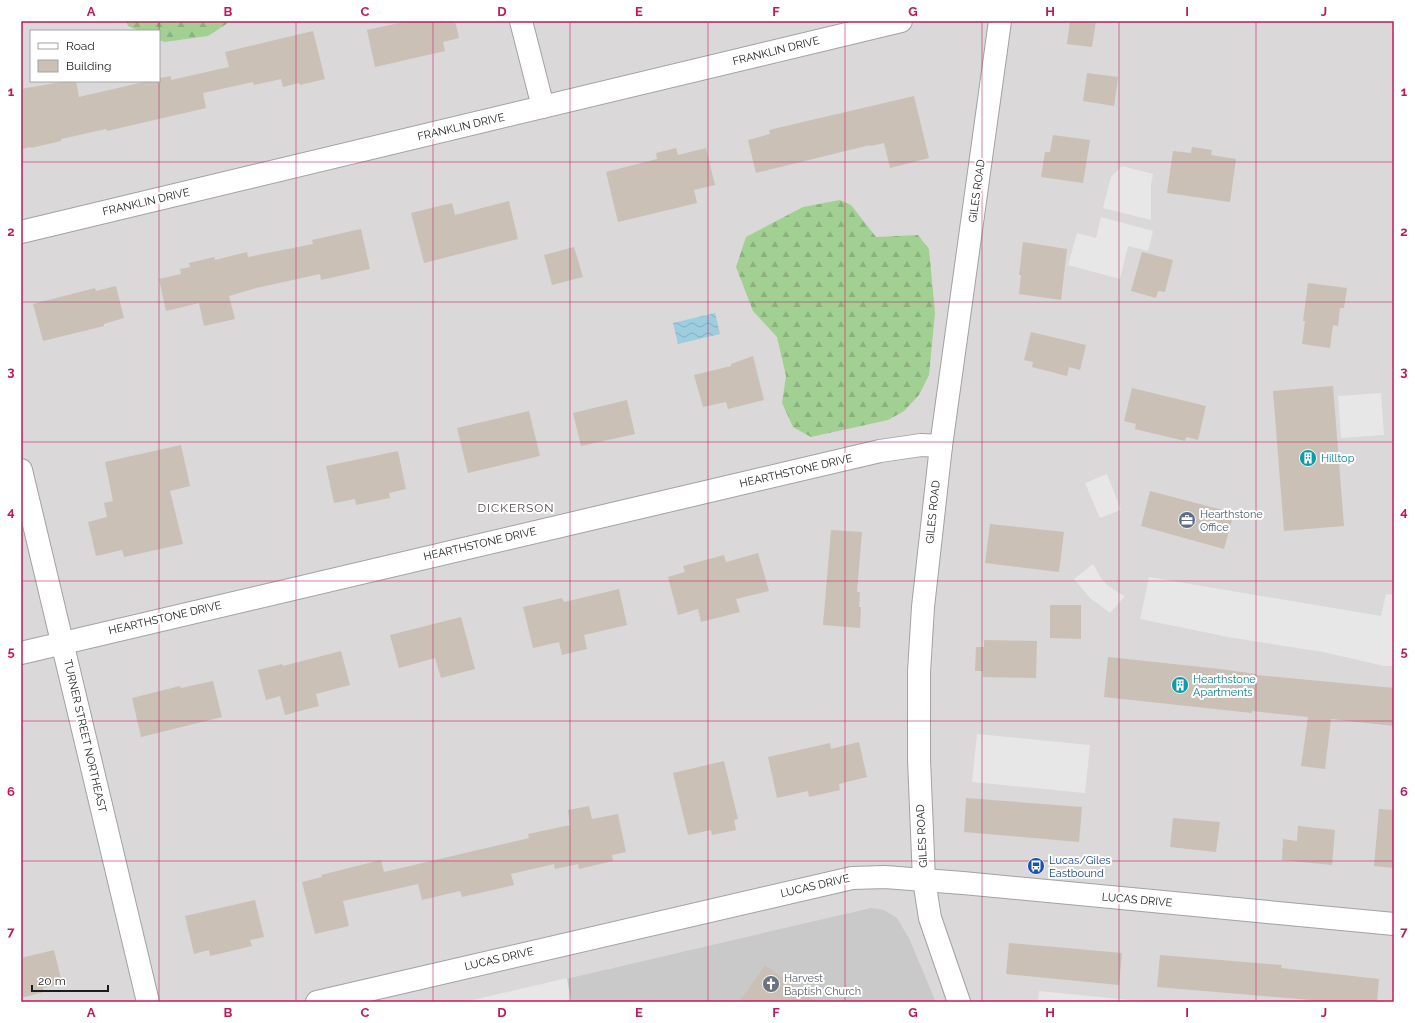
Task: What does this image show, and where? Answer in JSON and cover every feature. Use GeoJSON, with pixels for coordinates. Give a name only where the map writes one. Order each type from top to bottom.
{"type":"FeatureCollection","features":[{"type":"Feature","properties":{"kind":"street"},"geometry":{"type":"LineString","coordinates":[[521,21],[543,107]]}},
{"type":"Feature","properties":{"kind":"street","name":"FRANKLIN DRIVE"},"geometry":{"type":"LineString","coordinates":[[21,232],[901,21]]}},
{"type":"Feature","properties":{"kind":"street","name":"GILES ROAD"},"geometry":{"type":"LineString","coordinates":[[959,1002],[930,918],[924,880],[919,759],[919,672],[923,607],[941,446],[1000,21]]}},
{"type":"Feature","properties":{"kind":"street","name":"HEARTHSTONE DRIVE"},"geometry":{"type":"LineString","coordinates":[[21,652],[880,451],[921,445],[941,446]]}},
{"type":"Feature","properties":{"kind":"street","name":"TURNER STREET NORTHEAST"},"geometry":{"type":"LineString","coordinates":[[21,470],[148,1002]]}},
{"type":"Feature","properties":{"kind":"street","name":"LUCAS DRIVE"},"geometry":{"type":"LineString","coordinates":[[317,1002],[852,878],[885,877],[924,880],[1394,924]]}},
{"type":"Feature","properties":{"kind":"shaded area"},"geometry":{"type":"Polygon","coordinates":[[[21,21],[1394,21],[1394,1002],[936,1002],[910,940],[467,1002],[21,1002],[21,21]]]}},
{"type":"Feature","properties":{"kind":"shaded area"},"geometry":{"type":"Polygon","coordinates":[[[1122,166],[1153,174],[1151,184],[1151,220],[1103,208],[1111,177],[1122,166]]]}},
{"type":"Feature","properties":{"kind":"shaded area"},"geometry":{"type":"Polygon","coordinates":[[[1101,217],[1153,231],[1148,251],[1128,246],[1120,279],[1068,265],[1077,233],[1096,238],[1101,217]]]}},
{"type":"Feature","properties":{"kind":"shaded area"},"geometry":{"type":"Polygon","coordinates":[[[1381,393],[1384,435],[1341,438],[1338,396],[1381,393]]]}},
{"type":"Feature","properties":{"kind":"shaded area"},"geometry":{"type":"Polygon","coordinates":[[[1107,474],[1121,510],[1100,518],[1085,483],[1107,474]]]}},
{"type":"Feature","properties":{"kind":"shaded area"},"geometry":{"type":"Polygon","coordinates":[[[1093,564],[1107,585],[1125,596],[1110,613],[1090,598],[1074,579],[1093,564]]]}},
{"type":"Feature","properties":{"kind":"shaded area"},"geometry":{"type":"Polygon","coordinates":[[[1149,577],[1381,616],[1386,594],[1394,595],[1394,666],[1384,666],[1323,652],[1228,637],[1140,619],[1149,577]]]}},
{"type":"Feature","properties":{"kind":"shaded area"},"geometry":{"type":"Polygon","coordinates":[[[977,734],[1090,745],[1085,793],[972,782],[977,734]]]}},
{"type":"Feature","properties":{"kind":"shaded area"},"geometry":{"type":"Polygon","coordinates":[[[871,908],[884,910],[897,918],[910,940],[936,1002],[467,1002],[871,908]]]}},
{"type":"Feature","properties":{"kind":"shaded area"},"geometry":{"type":"Polygon","coordinates":[[[567,978],[571,1002],[464,1002],[567,978]]]}},
{"type":"Feature","properties":{"kind":"shaded area"},"geometry":{"type":"Polygon","coordinates":[[[1039,991],[1150,1002],[1038,1002],[1039,991]]]}},
{"type":"Feature","properties":{"kind":"green space"},"geometry":{"type":"Polygon","coordinates":[[[126,21],[231,21],[208,36],[165,42],[160,40],[160,30],[137,30],[128,26],[126,21]]]}},
{"type":"Feature","properties":{"kind":"green space"},"geometry":{"type":"Polygon","coordinates":[[[840,200],[851,205],[876,237],[918,235],[929,249],[935,313],[929,375],[919,395],[904,411],[888,420],[811,437],[793,427],[782,403],[786,376],[777,337],[753,311],[736,267],[746,237],[803,207],[840,200]]]}},
{"type":"Feature","properties":{"kind":"water"},"geometry":{"type":"Polygon","coordinates":[[[715,313],[720,334],[678,344],[673,323],[715,313]]]}},
{"type":"Feature","properties":{"kind":"building"},"geometry":{"type":"Polygon","coordinates":[[[408,21],[455,21],[459,38],[443,42],[445,51],[375,67],[367,30],[408,21]]]}},
{"type":"Feature","properties":{"kind":"building"},"geometry":{"type":"Polygon","coordinates":[[[1070,21],[1096,21],[1092,47],[1067,44],[1070,21]]]}},
{"type":"Feature","properties":{"kind":"building"},"geometry":{"type":"Polygon","coordinates":[[[313,31],[325,79],[300,85],[299,83],[283,87],[281,79],[254,85],[253,82],[203,93],[206,108],[21,149],[21,89],[61,82],[76,82],[79,97],[144,82],[160,82],[160,78],[171,76],[171,80],[229,67],[225,52],[313,31]]]}},
{"type":"Feature","properties":{"kind":"building"},"geometry":{"type":"Polygon","coordinates":[[[1087,73],[1118,77],[1114,106],[1083,101],[1087,73]]]}},
{"type":"Feature","properties":{"kind":"building"},"geometry":{"type":"Polygon","coordinates":[[[914,96],[929,158],[890,168],[884,143],[870,145],[756,173],[748,140],[770,134],[769,130],[914,96]]]}},
{"type":"Feature","properties":{"kind":"building"},"geometry":{"type":"Polygon","coordinates":[[[1053,135],[1090,140],[1083,183],[1041,177],[1045,152],[1050,152],[1053,135]]]}},
{"type":"Feature","properties":{"kind":"building"},"geometry":{"type":"Polygon","coordinates":[[[1192,147],[1212,150],[1211,155],[1236,159],[1230,202],[1167,193],[1173,151],[1191,153],[1192,147]]]}},
{"type":"Feature","properties":{"kind":"building"},"geometry":{"type":"Polygon","coordinates":[[[676,148],[678,155],[706,148],[715,185],[694,190],[697,203],[618,222],[606,172],[657,159],[656,153],[676,148]]]}},
{"type":"Feature","properties":{"kind":"building"},"geometry":{"type":"Polygon","coordinates":[[[509,201],[518,239],[424,263],[411,213],[452,203],[455,215],[509,201]]]}},
{"type":"Feature","properties":{"kind":"building"},"geometry":{"type":"Polygon","coordinates":[[[361,229],[370,269],[321,280],[320,274],[256,288],[229,296],[235,319],[204,326],[199,303],[166,311],[159,279],[181,274],[180,269],[190,267],[189,263],[214,257],[215,260],[247,252],[248,257],[313,244],[312,240],[361,229]]]}},
{"type":"Feature","properties":{"kind":"building"},"geometry":{"type":"Polygon","coordinates":[[[1023,242],[1067,249],[1061,300],[1019,294],[1021,275],[1019,275],[1023,242]]]}},
{"type":"Feature","properties":{"kind":"building"},"geometry":{"type":"Polygon","coordinates":[[[574,247],[583,277],[552,285],[544,255],[574,247]]]}},
{"type":"Feature","properties":{"kind":"building"},"geometry":{"type":"Polygon","coordinates":[[[1142,252],[1173,260],[1165,292],[1158,291],[1156,298],[1131,291],[1142,252]]]}},
{"type":"Feature","properties":{"kind":"building"},"geometry":{"type":"Polygon","coordinates":[[[1308,283],[1347,288],[1344,308],[1340,308],[1338,326],[1333,325],[1330,348],[1302,344],[1305,321],[1303,321],[1308,283]]]}},
{"type":"Feature","properties":{"kind":"building"},"geometry":{"type":"Polygon","coordinates":[[[116,286],[124,318],[104,324],[104,326],[43,341],[33,304],[95,288],[96,291],[116,286]]]}},
{"type":"Feature","properties":{"kind":"building"},"geometry":{"type":"Polygon","coordinates":[[[1031,332],[1086,345],[1080,370],[1069,367],[1067,376],[1032,367],[1033,362],[1024,360],[1031,332]]]}},
{"type":"Feature","properties":{"kind":"building"},"geometry":{"type":"Polygon","coordinates":[[[753,356],[764,400],[728,409],[726,402],[703,407],[694,375],[731,366],[731,364],[753,356]]]}},
{"type":"Feature","properties":{"kind":"building","name":"Hilltop"},"geometry":{"type":"Polygon","coordinates":[[[1333,386],[1344,526],[1284,531],[1273,391],[1333,386]]]}},
{"type":"Feature","properties":{"kind":"building"},"geometry":{"type":"Polygon","coordinates":[[[1132,388],[1206,406],[1198,440],[1186,437],[1185,441],[1135,429],[1136,424],[1124,421],[1132,388]]]}},
{"type":"Feature","properties":{"kind":"building"},"geometry":{"type":"Polygon","coordinates":[[[627,400],[635,434],[581,446],[573,413],[627,400]]]}},
{"type":"Feature","properties":{"kind":"building"},"geometry":{"type":"Polygon","coordinates":[[[529,411],[540,456],[468,473],[457,428],[529,411]]]}},
{"type":"Feature","properties":{"kind":"building"},"geometry":{"type":"Polygon","coordinates":[[[181,445],[190,486],[170,491],[183,544],[124,557],[122,550],[96,556],[88,522],[107,517],[104,503],[113,501],[105,462],[181,445]]]}},
{"type":"Feature","properties":{"kind":"building"},"geometry":{"type":"Polygon","coordinates":[[[398,451],[406,489],[389,493],[390,498],[356,505],[355,499],[334,503],[326,466],[398,451]]]}},
{"type":"Feature","properties":{"kind":"building","name":"Hearthstone Office"},"geometry":{"type":"Polygon","coordinates":[[[1150,491],[1234,513],[1224,549],[1141,526],[1150,491]]]}},
{"type":"Feature","properties":{"kind":"building"},"geometry":{"type":"Polygon","coordinates":[[[990,524],[1064,532],[1059,572],[985,563],[990,524]]]}},
{"type":"Feature","properties":{"kind":"building"},"geometry":{"type":"Polygon","coordinates":[[[831,530],[862,532],[857,592],[860,592],[860,628],[823,625],[831,530]]]}},
{"type":"Feature","properties":{"kind":"building"},"geometry":{"type":"Polygon","coordinates":[[[758,553],[769,591],[736,599],[740,612],[701,622],[698,609],[678,615],[668,577],[685,572],[683,566],[724,555],[726,562],[758,553]]]}},
{"type":"Feature","properties":{"kind":"building"},"geometry":{"type":"Polygon","coordinates":[[[619,589],[627,625],[584,635],[587,649],[562,655],[559,642],[533,648],[523,607],[562,598],[564,602],[619,589]]]}},
{"type":"Feature","properties":{"kind":"building"},"geometry":{"type":"Polygon","coordinates":[[[1050,605],[1081,605],[1081,639],[1050,638],[1050,605]]]}},
{"type":"Feature","properties":{"kind":"building"},"geometry":{"type":"Polygon","coordinates":[[[461,617],[475,669],[441,678],[435,658],[399,668],[390,635],[461,617]]]}},
{"type":"Feature","properties":{"kind":"building"},"geometry":{"type":"Polygon","coordinates":[[[984,640],[1037,641],[1036,678],[983,677],[983,671],[975,671],[976,647],[984,647],[984,640]]]}},
{"type":"Feature","properties":{"kind":"building"},"geometry":{"type":"Polygon","coordinates":[[[341,651],[350,685],[316,694],[319,706],[285,715],[280,696],[266,700],[258,670],[282,664],[283,666],[341,651]]]}},
{"type":"Feature","properties":{"kind":"building"},"geometry":{"type":"Polygon","coordinates":[[[1108,657],[1220,669],[1256,675],[1394,688],[1394,726],[1331,719],[1325,769],[1301,766],[1308,717],[1252,711],[1252,713],[1104,697],[1108,657]]]}},
{"type":"Feature","properties":{"kind":"building"},"geometry":{"type":"Polygon","coordinates":[[[213,681],[222,717],[141,737],[132,698],[180,686],[181,688],[213,681]]]}},
{"type":"Feature","properties":{"kind":"building"},"geometry":{"type":"Polygon","coordinates":[[[859,742],[867,777],[839,784],[840,790],[809,797],[808,791],[777,798],[768,757],[830,743],[831,749],[859,742]]]}},
{"type":"Feature","properties":{"kind":"building"},"geometry":{"type":"Polygon","coordinates":[[[724,761],[738,819],[734,820],[736,830],[712,835],[711,830],[688,835],[673,773],[724,761]]]}},
{"type":"Feature","properties":{"kind":"building"},"geometry":{"type":"Polygon","coordinates":[[[966,798],[1082,807],[1079,842],[964,832],[966,798]]]}},
{"type":"Feature","properties":{"kind":"building"},"geometry":{"type":"Polygon","coordinates":[[[589,806],[592,819],[618,814],[626,852],[612,855],[613,861],[579,869],[578,864],[555,869],[554,864],[511,874],[514,885],[462,897],[460,891],[422,900],[418,884],[343,901],[349,926],[315,934],[302,882],[322,877],[321,875],[381,860],[384,872],[529,838],[528,834],[570,825],[568,810],[589,806]]]}},
{"type":"Feature","properties":{"kind":"building"},"geometry":{"type":"Polygon","coordinates":[[[1379,809],[1394,810],[1394,868],[1374,866],[1379,809]]]}},
{"type":"Feature","properties":{"kind":"building"},"geometry":{"type":"Polygon","coordinates":[[[1173,818],[1220,822],[1216,852],[1170,847],[1173,818]]]}},
{"type":"Feature","properties":{"kind":"building"},"geometry":{"type":"Polygon","coordinates":[[[1298,826],[1335,830],[1332,865],[1282,860],[1283,839],[1297,841],[1298,826]]]}},
{"type":"Feature","properties":{"kind":"building"},"geometry":{"type":"Polygon","coordinates":[[[255,900],[264,937],[250,940],[252,946],[210,956],[209,950],[194,954],[185,916],[255,900]]]}},
{"type":"Feature","properties":{"kind":"building"},"geometry":{"type":"Polygon","coordinates":[[[1009,943],[1122,953],[1119,985],[1006,974],[1009,943]]]}},
{"type":"Feature","properties":{"kind":"building"},"geometry":{"type":"Polygon","coordinates":[[[54,950],[62,983],[43,988],[44,992],[21,998],[21,958],[54,950]]]}},
{"type":"Feature","properties":{"kind":"building"},"geometry":{"type":"Polygon","coordinates":[[[1160,955],[1282,965],[1281,968],[1379,979],[1377,1002],[1311,1002],[1311,1000],[1157,987],[1160,955]]]}},
{"type":"Feature","properties":{"kind":"building","name":"Harvest Baptish Church"},"geometry":{"type":"Polygon","coordinates":[[[765,965],[816,1002],[739,1002],[765,965]]]}},
{"type":"Feature","properties":{"kind":"place","name":"Hilltop"},"geometry":{"type":"Point","coordinates":[1308,458]}},
{"type":"Feature","properties":{"kind":"place","name":"Hearthstone Office"},"geometry":{"type":"Point","coordinates":[1187,520]}},
{"type":"Feature","properties":{"kind":"place","name":"Hearthstone Apartments"},"geometry":{"type":"Point","coordinates":[1180,685]}},
{"type":"Feature","properties":{"kind":"place","name":"Lucas/Giles Eastbound"},"geometry":{"type":"Point","coordinates":[1036,866]}},
{"type":"Feature","properties":{"kind":"place","name":"Harvest Baptish Church"},"geometry":{"type":"Point","coordinates":[771,984]}},
{"type":"Feature","properties":{"kind":"district","name":"DICKERSON"},"geometry":{"type":"Point","coordinates":[516,508]}}]}
